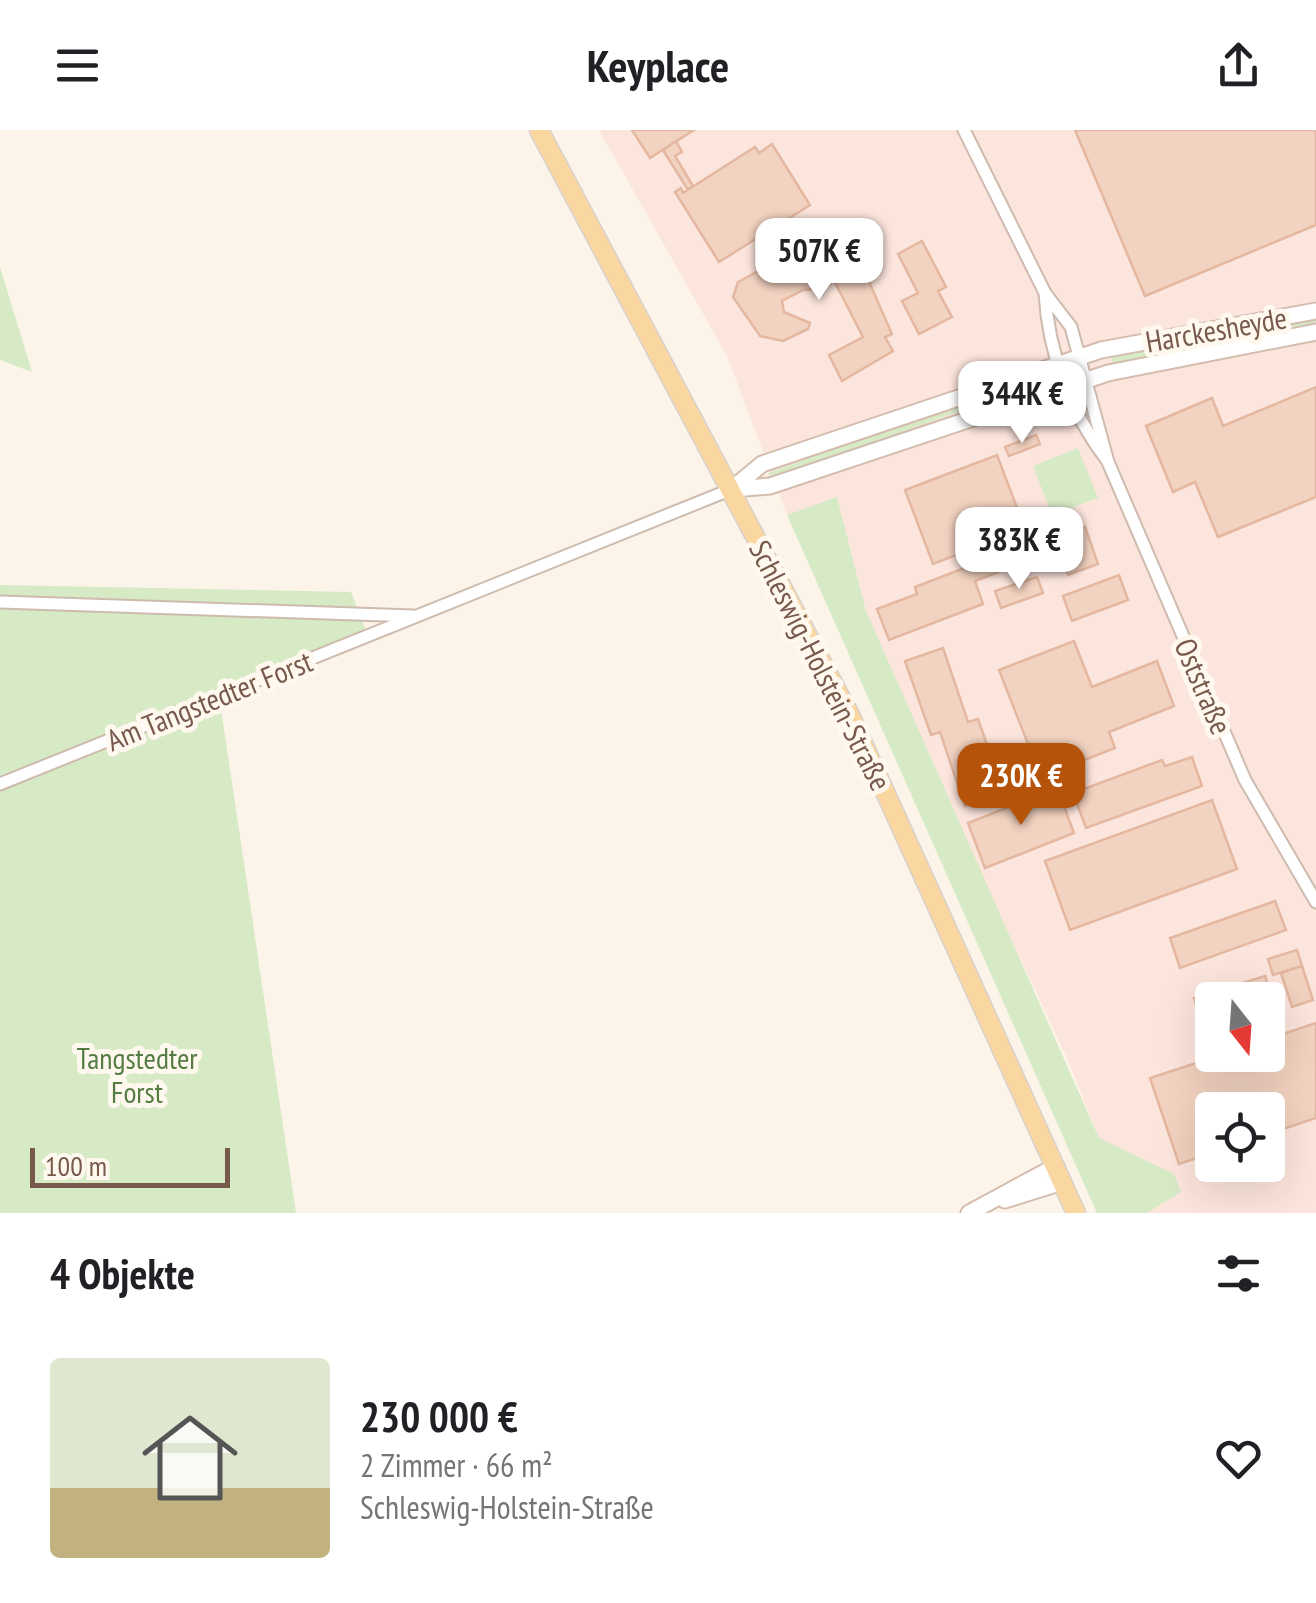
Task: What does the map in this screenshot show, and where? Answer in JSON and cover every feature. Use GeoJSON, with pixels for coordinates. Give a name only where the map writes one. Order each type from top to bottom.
{"type":"FeatureCollection","features":[{"type":"Feature","properties":{"kind":"main road","name":"Schleswig-Holstein-Straße"},"geometry":{"type":"LineString","coordinates":[[540,130],[859,734],[1076,1213]]}},
{"type":"Feature","properties":{"kind":"main road","name":"Harckesheyde"},"geometry":{"type":"LineString","coordinates":[[732,489],[762,464],[1059,362],[1316,311]]}},
{"type":"Feature","properties":{"kind":"main road","name":"Harckesheyde"},"geometry":{"type":"LineString","coordinates":[[732,489],[770,486],[1088,379],[1316,332]]}},
{"type":"Feature","properties":{"kind":"main road"},"geometry":{"type":"LineString","coordinates":[[969,1213],[1059,1174]]}},
{"type":"Feature","properties":{"kind":"street","name":"Oststraße"},"geometry":{"type":"LineString","coordinates":[[964,130],[1044,294],[1071,327],[1108,462],[1245,780],[1316,902]]}},
{"type":"Feature","properties":{"kind":"street","name":"Oststraße"},"geometry":{"type":"LineString","coordinates":[[1044,294],[1066,386],[1087,434],[1108,462]]}},
{"type":"Feature","properties":{"kind":"street","name":"Am Tangstedter Forst"},"geometry":{"type":"LineString","coordinates":[[0,784],[732,489]]}},
{"type":"Feature","properties":{"kind":"street","name":"Am Tangstedter Forst"},"geometry":{"type":"LineString","coordinates":[[0,602],[417,616]]}},
{"type":"Feature","properties":{"kind":"shaded area"},"geometry":{"type":"Polygon","coordinates":[[[599,130],[1316,130],[1316,1213],[1129,1213],[1067,1058],[951,811],[866,611],[837,498],[787,515],[727,356],[599,130]]]}},
{"type":"Feature","properties":{"kind":"green space"},"geometry":{"type":"Polygon","coordinates":[[[0,267],[32,372],[0,360],[0,267]]]}},
{"type":"Feature","properties":{"kind":"green space"},"geometry":{"type":"Polygon","coordinates":[[[1316,319],[1316,326],[1113,366],[1111,356],[1316,319]]]}},
{"type":"Feature","properties":{"kind":"green space"},"geometry":{"type":"Polygon","coordinates":[[[1029,379],[1031,385],[771,480],[768,473],[1029,379]]]}},
{"type":"Feature","properties":{"kind":"green space"},"geometry":{"type":"Polygon","coordinates":[[[1078,448],[1098,498],[1052,515],[1033,466],[1078,448]]]}},
{"type":"Feature","properties":{"kind":"green space"},"geometry":{"type":"Polygon","coordinates":[[[837,497],[866,611],[1099,1138],[1174,1174],[1181,1192],[1147,1213],[1097,1213],[787,515],[837,497]]]}},
{"type":"Feature","properties":{"kind":"green space","name":"Tangstedter Forst"},"geometry":{"type":"Polygon","coordinates":[[[0,585],[351,592],[366,631],[326,660],[220,702],[296,1213],[0,1213],[0,585]]]}},
{"type":"Feature","properties":{"kind":"building"},"geometry":{"type":"Polygon","coordinates":[[[632,130],[694,130],[650,158],[632,130]]]}},
{"type":"Feature","properties":{"kind":"building"},"geometry":{"type":"Polygon","coordinates":[[[1075,130],[1316,130],[1316,225],[1145,296],[1075,130]]]}},
{"type":"Feature","properties":{"kind":"building"},"geometry":{"type":"Polygon","coordinates":[[[676,141],[682,152],[675,156],[693,186],[688,190],[663,150],[676,141]]]}},
{"type":"Feature","properties":{"kind":"building"},"geometry":{"type":"Polygon","coordinates":[[[772,144],[810,205],[719,262],[675,192],[681,188],[683,193],[755,147],[759,153],[772,144]]]}},
{"type":"Feature","properties":{"kind":"building"},"geometry":{"type":"Polygon","coordinates":[[[849,236],[892,334],[885,337],[893,351],[842,381],[829,355],[863,337],[829,271],[823,274],[825,280],[819,289],[803,290],[782,301],[784,312],[810,323],[808,329],[783,341],[760,336],[733,297],[738,282],[760,270],[768,273],[795,264],[797,256],[810,255],[849,236]]]}},
{"type":"Feature","properties":{"kind":"building"},"geometry":{"type":"Polygon","coordinates":[[[922,241],[946,287],[938,291],[952,317],[919,334],[902,301],[918,293],[898,254],[922,241]]]}},
{"type":"Feature","properties":{"kind":"building"},"geometry":{"type":"Polygon","coordinates":[[[1316,387],[1316,497],[1218,537],[1195,482],[1173,492],[1146,426],[1212,398],[1223,426],[1316,387]]]}},
{"type":"Feature","properties":{"kind":"building"},"geometry":{"type":"Polygon","coordinates":[[[1036,435],[1040,444],[1009,456],[1005,447],[1036,435]]]}},
{"type":"Feature","properties":{"kind":"building"},"geometry":{"type":"Polygon","coordinates":[[[997,455],[1025,529],[933,564],[905,490],[997,455]]]}},
{"type":"Feature","properties":{"kind":"building"},"geometry":{"type":"Polygon","coordinates":[[[1085,527],[1098,564],[1068,575],[1055,538],[1085,527]]]}},
{"type":"Feature","properties":{"kind":"building"},"geometry":{"type":"Polygon","coordinates":[[[1019,547],[1025,562],[975,581],[983,604],[889,640],[877,609],[917,594],[915,587],[1019,547]]]}},
{"type":"Feature","properties":{"kind":"building"},"geometry":{"type":"Polygon","coordinates":[[[1119,575],[1128,600],[1072,621],[1063,596],[1119,575]]]}},
{"type":"Feature","properties":{"kind":"building"},"geometry":{"type":"Polygon","coordinates":[[[1037,577],[1043,593],[1001,608],[995,591],[1037,577]]]}},
{"type":"Feature","properties":{"kind":"building"},"geometry":{"type":"Polygon","coordinates":[[[1074,641],[1092,687],[1157,661],[1174,706],[1109,732],[1115,748],[1041,777],[999,670],[1074,641]]]}},
{"type":"Feature","properties":{"kind":"building"},"geometry":{"type":"Polygon","coordinates":[[[943,648],[968,722],[978,719],[1004,793],[965,806],[940,732],[931,735],[905,661],[943,648]]]}},
{"type":"Feature","properties":{"kind":"building"},"geometry":{"type":"Polygon","coordinates":[[[1192,757],[1202,786],[1086,828],[1073,793],[1162,760],[1165,766],[1192,757]]]}},
{"type":"Feature","properties":{"kind":"building"},"geometry":{"type":"Polygon","coordinates":[[[1057,788],[1074,833],[985,868],[968,823],[1057,788]]]}},
{"type":"Feature","properties":{"kind":"building"},"geometry":{"type":"Polygon","coordinates":[[[1212,800],[1237,869],[1070,930],[1045,861],[1212,800]]]}},
{"type":"Feature","properties":{"kind":"building"},"geometry":{"type":"Polygon","coordinates":[[[1275,901],[1286,930],[1180,968],[1170,938],[1275,901]]]}},
{"type":"Feature","properties":{"kind":"building"},"geometry":{"type":"Polygon","coordinates":[[[1297,950],[1302,966],[1273,975],[1268,959],[1297,950]]]}},
{"type":"Feature","properties":{"kind":"building"},"geometry":{"type":"Polygon","coordinates":[[[1302,966],[1313,1000],[1292,1007],[1281,973],[1302,966]]]}},
{"type":"Feature","properties":{"kind":"building"},"geometry":{"type":"Polygon","coordinates":[[[1265,976],[1267,982],[1246,982],[1265,976]]]}},
{"type":"Feature","properties":{"kind":"building"},"geometry":{"type":"Polygon","coordinates":[[[1316,1023],[1316,1118],[1285,1128],[1285,1092],[1195,1092],[1195,1159],[1179,1164],[1150,1078],[1195,1063],[1195,1072],[1285,1072],[1285,1033],[1316,1023]]]}}]}
